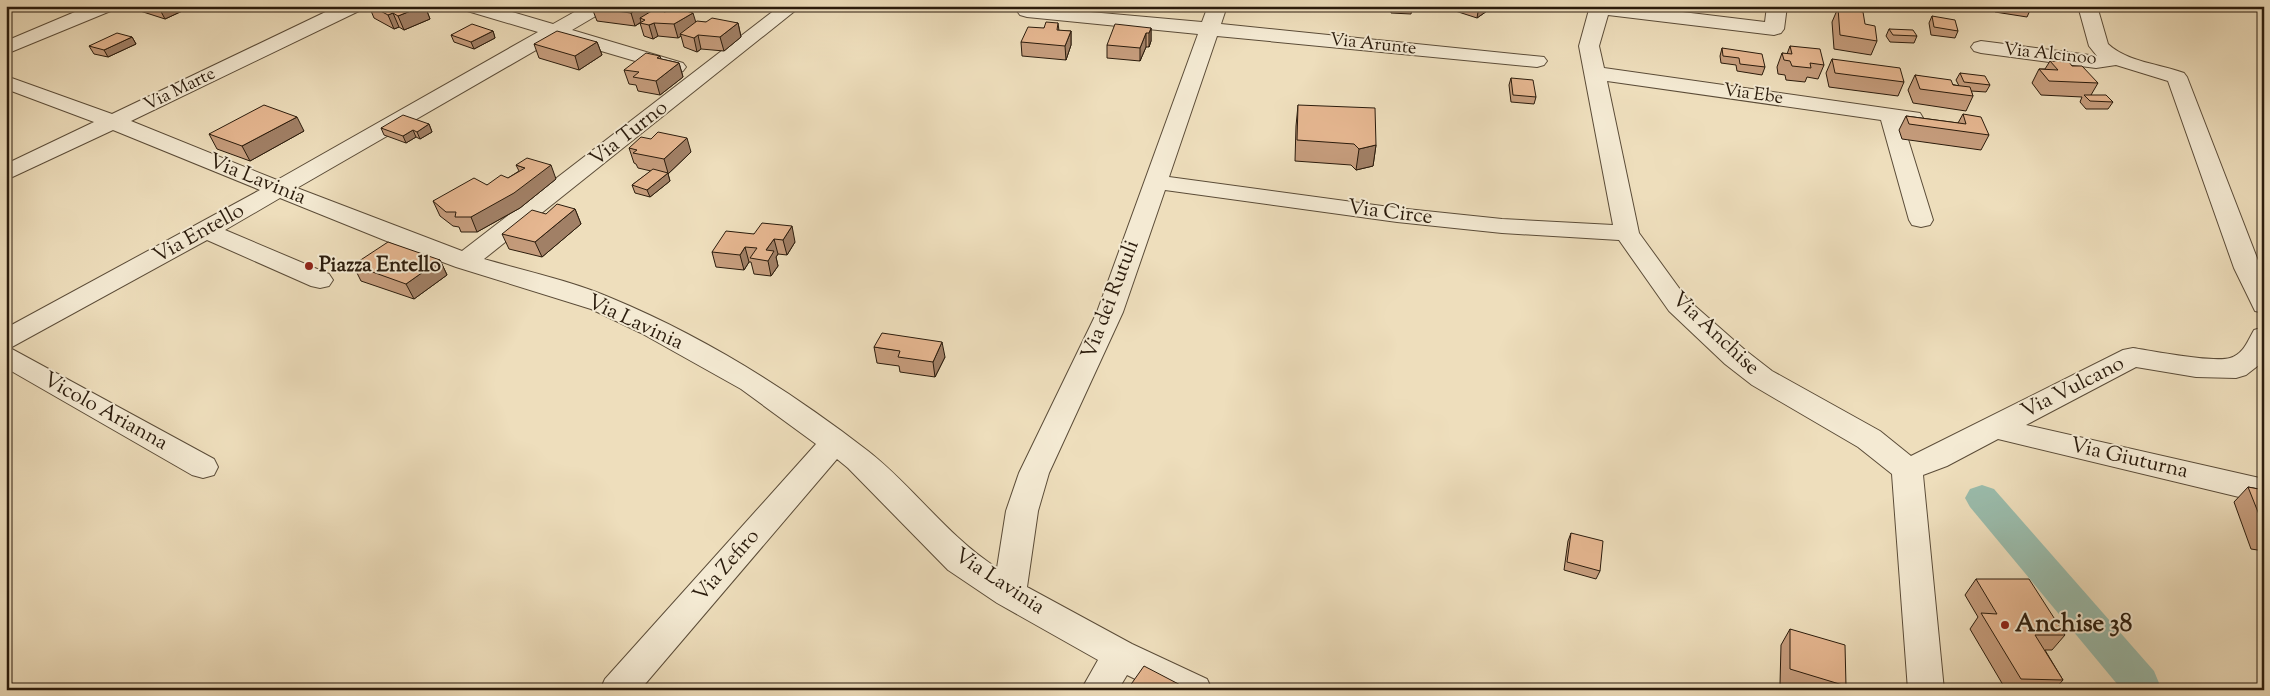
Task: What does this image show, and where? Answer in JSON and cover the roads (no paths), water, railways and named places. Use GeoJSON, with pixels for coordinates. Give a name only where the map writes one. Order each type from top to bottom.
{"type":"FeatureCollection","features":[{"type":"Feature","properties":{"kind":"street"},"geometry":{"type":"LineString","coordinates":[[6,48],[106,6]]}},
{"type":"Feature","properties":{"kind":"street","name":"Via Marte"},"geometry":{"type":"LineString","coordinates":[[6,173],[354,6]]}},
{"type":"Feature","properties":{"kind":"street","name":"Via Entello"},"geometry":{"type":"LineString","coordinates":[[6,340],[278,189],[598,6]]}},
{"type":"Feature","properties":{"kind":"street","name":"Via Turno"},"geometry":{"type":"LineString","coordinates":[[465,261],[792,6]]}},
{"type":"Feature","properties":{"kind":"street"},"geometry":{"type":"LineString","coordinates":[[1599,7],[1774,29],[1777,6]]}},
{"type":"Feature","properties":{"kind":"street"},"geometry":{"type":"LineString","coordinates":[[2087,6],[2099,46],[2103,51],[2118,59],[2177,77],[2247,268],[2264,306]]}},
{"type":"Feature","properties":{"kind":"street"},"geometry":{"type":"LineString","coordinates":[[475,7],[704,75]]}},
{"type":"Feature","properties":{"kind":"street","name":"Via Anchise"},"geometry":{"type":"LineString","coordinates":[[1599,7],[1589,46],[1627,233],[1678,305],[1735,357],[1762,378],[1869,439],[1906,469]]}},
{"type":"Feature","properties":{"kind":"street","name":"Via Arunte"},"geometry":{"type":"LineString","coordinates":[[1027,11],[1213,18],[1537,61]]}},
{"type":"Feature","properties":{"kind":"street","name":"Via dei Rutuli"},"geometry":{"type":"LineString","coordinates":[[1009,592],[1022,511],[1034,473],[1110,312],[1213,18]]}},
{"type":"Feature","properties":{"kind":"street","name":"Via Alcinoo"},"geometry":{"type":"LineString","coordinates":[[1981,47],[2096,62],[2118,59]]}},
{"type":"Feature","properties":{"kind":"street","name":"Via Ebe"},"geometry":{"type":"LineString","coordinates":[[1594,73],[1901,117],[1921,220]]}},
{"type":"Feature","properties":{"kind":"street","name":"Via Lavinia"},"geometry":{"type":"LineString","coordinates":[[6,82],[113,122],[278,189],[465,261],[600,303],[651,327],[751,382],[860,460],[960,561],[1009,592],[1120,655],[1194,690]]}},
{"type":"Feature","properties":{"kind":"street","name":"Via Circe"},"geometry":{"type":"LineString","coordinates":[[1155,182],[1473,223],[1627,233]]}},
{"type":"Feature","properties":{"kind":"street"},"geometry":{"type":"LineString","coordinates":[[205,230],[320,280]]}},
{"type":"Feature","properties":{"kind":"street","name":"Via Vulcano"},"geometry":{"type":"LineString","coordinates":[[1906,469],[1936,458],[2134,357],[2196,367],[2236,368],[2260,351],[2264,336]]}},
{"type":"Feature","properties":{"kind":"street","name":"Vicolo Arianna"},"geometry":{"type":"LineString","coordinates":[[6,356],[203,467]]}},
{"type":"Feature","properties":{"kind":"street","name":"Via Giuturna"},"geometry":{"type":"LineString","coordinates":[[1995,428],[2264,491]]}},
{"type":"Feature","properties":{"kind":"street","name":"Via Zefiro"},"geometry":{"type":"LineString","coordinates":[[618,690],[836,442]]}},
{"type":"Feature","properties":{"kind":"street"},"geometry":{"type":"LineString","coordinates":[[1906,469],[1926,690]]}},
{"type":"Feature","properties":{"kind":"street"},"geometry":{"type":"LineString","coordinates":[[1099,690],[1120,655]]}},
{"type":"Feature","properties":{"kind":"waterway"},"geometry":{"type":"LineString","coordinates":[[1982,498],[2140,683]]}},
{"type":"Feature","properties":{"kind":"place","name":"Piazza Entello"},"geometry":{"type":"Point","coordinates":[309,266]}},
{"type":"Feature","properties":{"kind":"place","name":"Anchise 38"},"geometry":{"type":"Point","coordinates":[2005,625]}}]}
